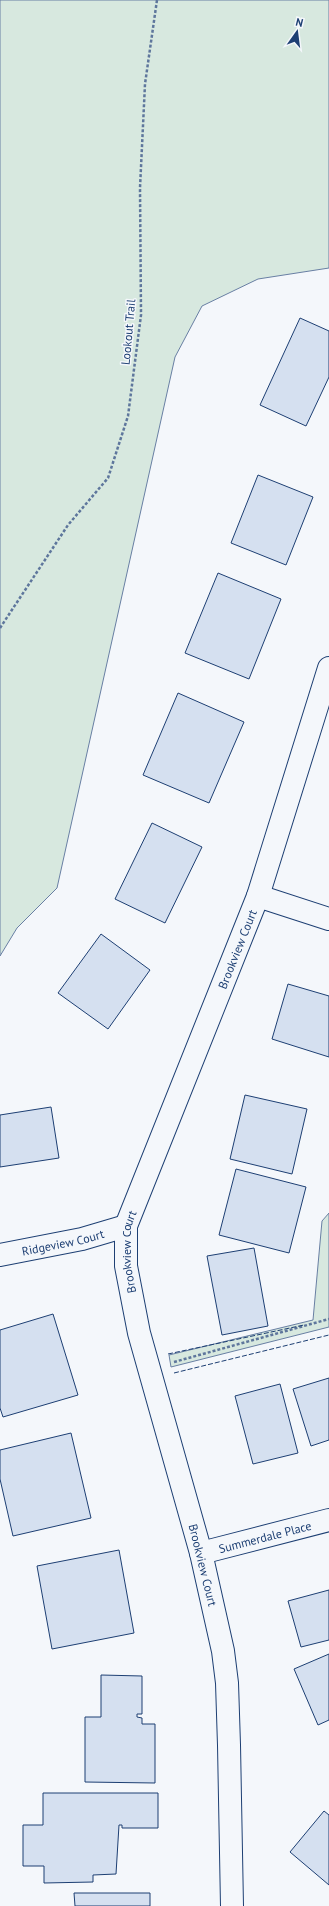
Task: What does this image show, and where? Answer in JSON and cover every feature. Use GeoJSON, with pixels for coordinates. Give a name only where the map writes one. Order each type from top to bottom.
{"type":"FeatureCollection","features":[{"type":"Feature","properties":{"kind":"street","name":"Brookview Court"},"geometry":{"type":"LineString","coordinates":[[232,1906],[226,1683],[223,1651],[201,1553],[139,1333],[126,1266],[126,1226],[258,896],[329,668]]}},
{"type":"Feature","properties":{"kind":"street"},"geometry":{"type":"LineString","coordinates":[[258,896],[329,919]]}},
{"type":"Feature","properties":{"kind":"street","name":"Ridgeview Court"},"geometry":{"type":"LineString","coordinates":[[0,1255],[82,1239],[126,1226]]}},
{"type":"Feature","properties":{"kind":"street","name":"Summerdale Place"},"geometry":{"type":"LineString","coordinates":[[201,1553],[329,1520]]}},
{"type":"Feature","properties":{"kind":"path","name":"Lookout Trail"},"geometry":{"type":"LineString","coordinates":[[0,628],[68,525],[108,478],[128,416],[140,315],[140,188],[145,84],[157,0]]}},
{"type":"Feature","properties":{"kind":"path"},"geometry":{"type":"LineString","coordinates":[[150,1369],[329,1319]]}},
{"type":"Feature","properties":{"kind":"shaded area"},"geometry":{"type":"Polygon","coordinates":[[[0,0],[329,0],[329,268],[258,279],[202,306],[175,357],[57,888],[17,928],[0,956],[0,0]]]}},
{"type":"Feature","properties":{"kind":"shaded area"},"geometry":{"type":"Polygon","coordinates":[[[329,1213],[329,1327],[171,1367],[169,1355],[313,1320],[322,1221],[329,1213]]]}},
{"type":"Feature","properties":{"kind":"building"},"geometry":{"type":"Polygon","coordinates":[[[300,318],[329,331],[329,377],[306,426],[260,405],[300,318]]]}},
{"type":"Feature","properties":{"kind":"building"},"geometry":{"type":"Polygon","coordinates":[[[258,475],[313,497],[286,565],[231,543],[258,475]]]}},
{"type":"Feature","properties":{"kind":"building"},"geometry":{"type":"Polygon","coordinates":[[[218,573],[281,599],[249,679],[185,653],[218,573]]]}},
{"type":"Feature","properties":{"kind":"building"},"geometry":{"type":"Polygon","coordinates":[[[178,693],[244,722],[209,803],[143,775],[178,693]]]}},
{"type":"Feature","properties":{"kind":"building"},"geometry":{"type":"Polygon","coordinates":[[[152,823],[202,847],[165,923],[115,899],[152,823]]]}},
{"type":"Feature","properties":{"kind":"building"},"geometry":{"type":"Polygon","coordinates":[[[101,934],[150,970],[108,1029],[58,993],[101,934]]]}},
{"type":"Feature","properties":{"kind":"building"},"geometry":{"type":"Polygon","coordinates":[[[288,984],[329,996],[329,1057],[272,1039],[288,984]]]}},
{"type":"Feature","properties":{"kind":"building"},"geometry":{"type":"Polygon","coordinates":[[[245,1095],[307,1109],[292,1174],[230,1159],[245,1095]]]}},
{"type":"Feature","properties":{"kind":"building"},"geometry":{"type":"Polygon","coordinates":[[[51,1107],[59,1158],[0,1167],[0,1115],[51,1107]]]}},
{"type":"Feature","properties":{"kind":"building"},"geometry":{"type":"Polygon","coordinates":[[[236,1169],[306,1187],[289,1253],[219,1235],[236,1169]]]}},
{"type":"Feature","properties":{"kind":"building"},"geometry":{"type":"Polygon","coordinates":[[[254,1248],[268,1326],[222,1335],[207,1256],[254,1248]]]}},
{"type":"Feature","properties":{"kind":"building"},"geometry":{"type":"Polygon","coordinates":[[[53,1314],[78,1395],[3,1417],[0,1408],[0,1330],[53,1314]]]}},
{"type":"Feature","properties":{"kind":"building"},"geometry":{"type":"Polygon","coordinates":[[[329,1378],[329,1440],[311,1446],[293,1389],[329,1378]]]}},
{"type":"Feature","properties":{"kind":"building"},"geometry":{"type":"Polygon","coordinates":[[[280,1384],[298,1453],[253,1464],[235,1396],[280,1384]]]}},
{"type":"Feature","properties":{"kind":"building"},"geometry":{"type":"Polygon","coordinates":[[[71,1433],[91,1518],[13,1536],[0,1479],[0,1450],[71,1433]]]}},
{"type":"Feature","properties":{"kind":"building"},"geometry":{"type":"Polygon","coordinates":[[[119,1550],[134,1633],[52,1649],[37,1566],[119,1550]]]}},
{"type":"Feature","properties":{"kind":"building"},"geometry":{"type":"Polygon","coordinates":[[[329,1590],[329,1640],[301,1647],[288,1601],[329,1590]]]}},
{"type":"Feature","properties":{"kind":"building"},"geometry":{"type":"Polygon","coordinates":[[[329,1654],[329,1720],[318,1725],[294,1669],[329,1654]]]}},
{"type":"Feature","properties":{"kind":"building"},"geometry":{"type":"Polygon","coordinates":[[[101,1675],[142,1676],[142,1714],[137,1714],[137,1717],[142,1718],[142,1724],[155,1724],[155,1783],[85,1782],[85,1717],[101,1717],[101,1675]]]}},
{"type":"Feature","properties":{"kind":"building"},"geometry":{"type":"Polygon","coordinates":[[[43,1793],[158,1793],[158,1828],[122,1828],[122,1825],[119,1825],[116,1874],[93,1875],[93,1882],[44,1883],[44,1866],[23,1866],[23,1825],[43,1825],[43,1793]]]}},
{"type":"Feature","properties":{"kind":"building"},"geometry":{"type":"Polygon","coordinates":[[[324,1811],[329,1815],[329,1885],[290,1852],[324,1811]]]}},
{"type":"Feature","properties":{"kind":"building"},"geometry":{"type":"Polygon","coordinates":[[[74,1893],[150,1893],[150,1906],[75,1906],[74,1893]]]}},
{"type":"Feature","properties":{"kind":"fence"},"geometry":{"type":"LineString","coordinates":[[168,1354],[304,1325]]}},
{"type":"Feature","properties":{"kind":"fence"},"geometry":{"type":"LineString","coordinates":[[174,1373],[329,1335]]}}]}
